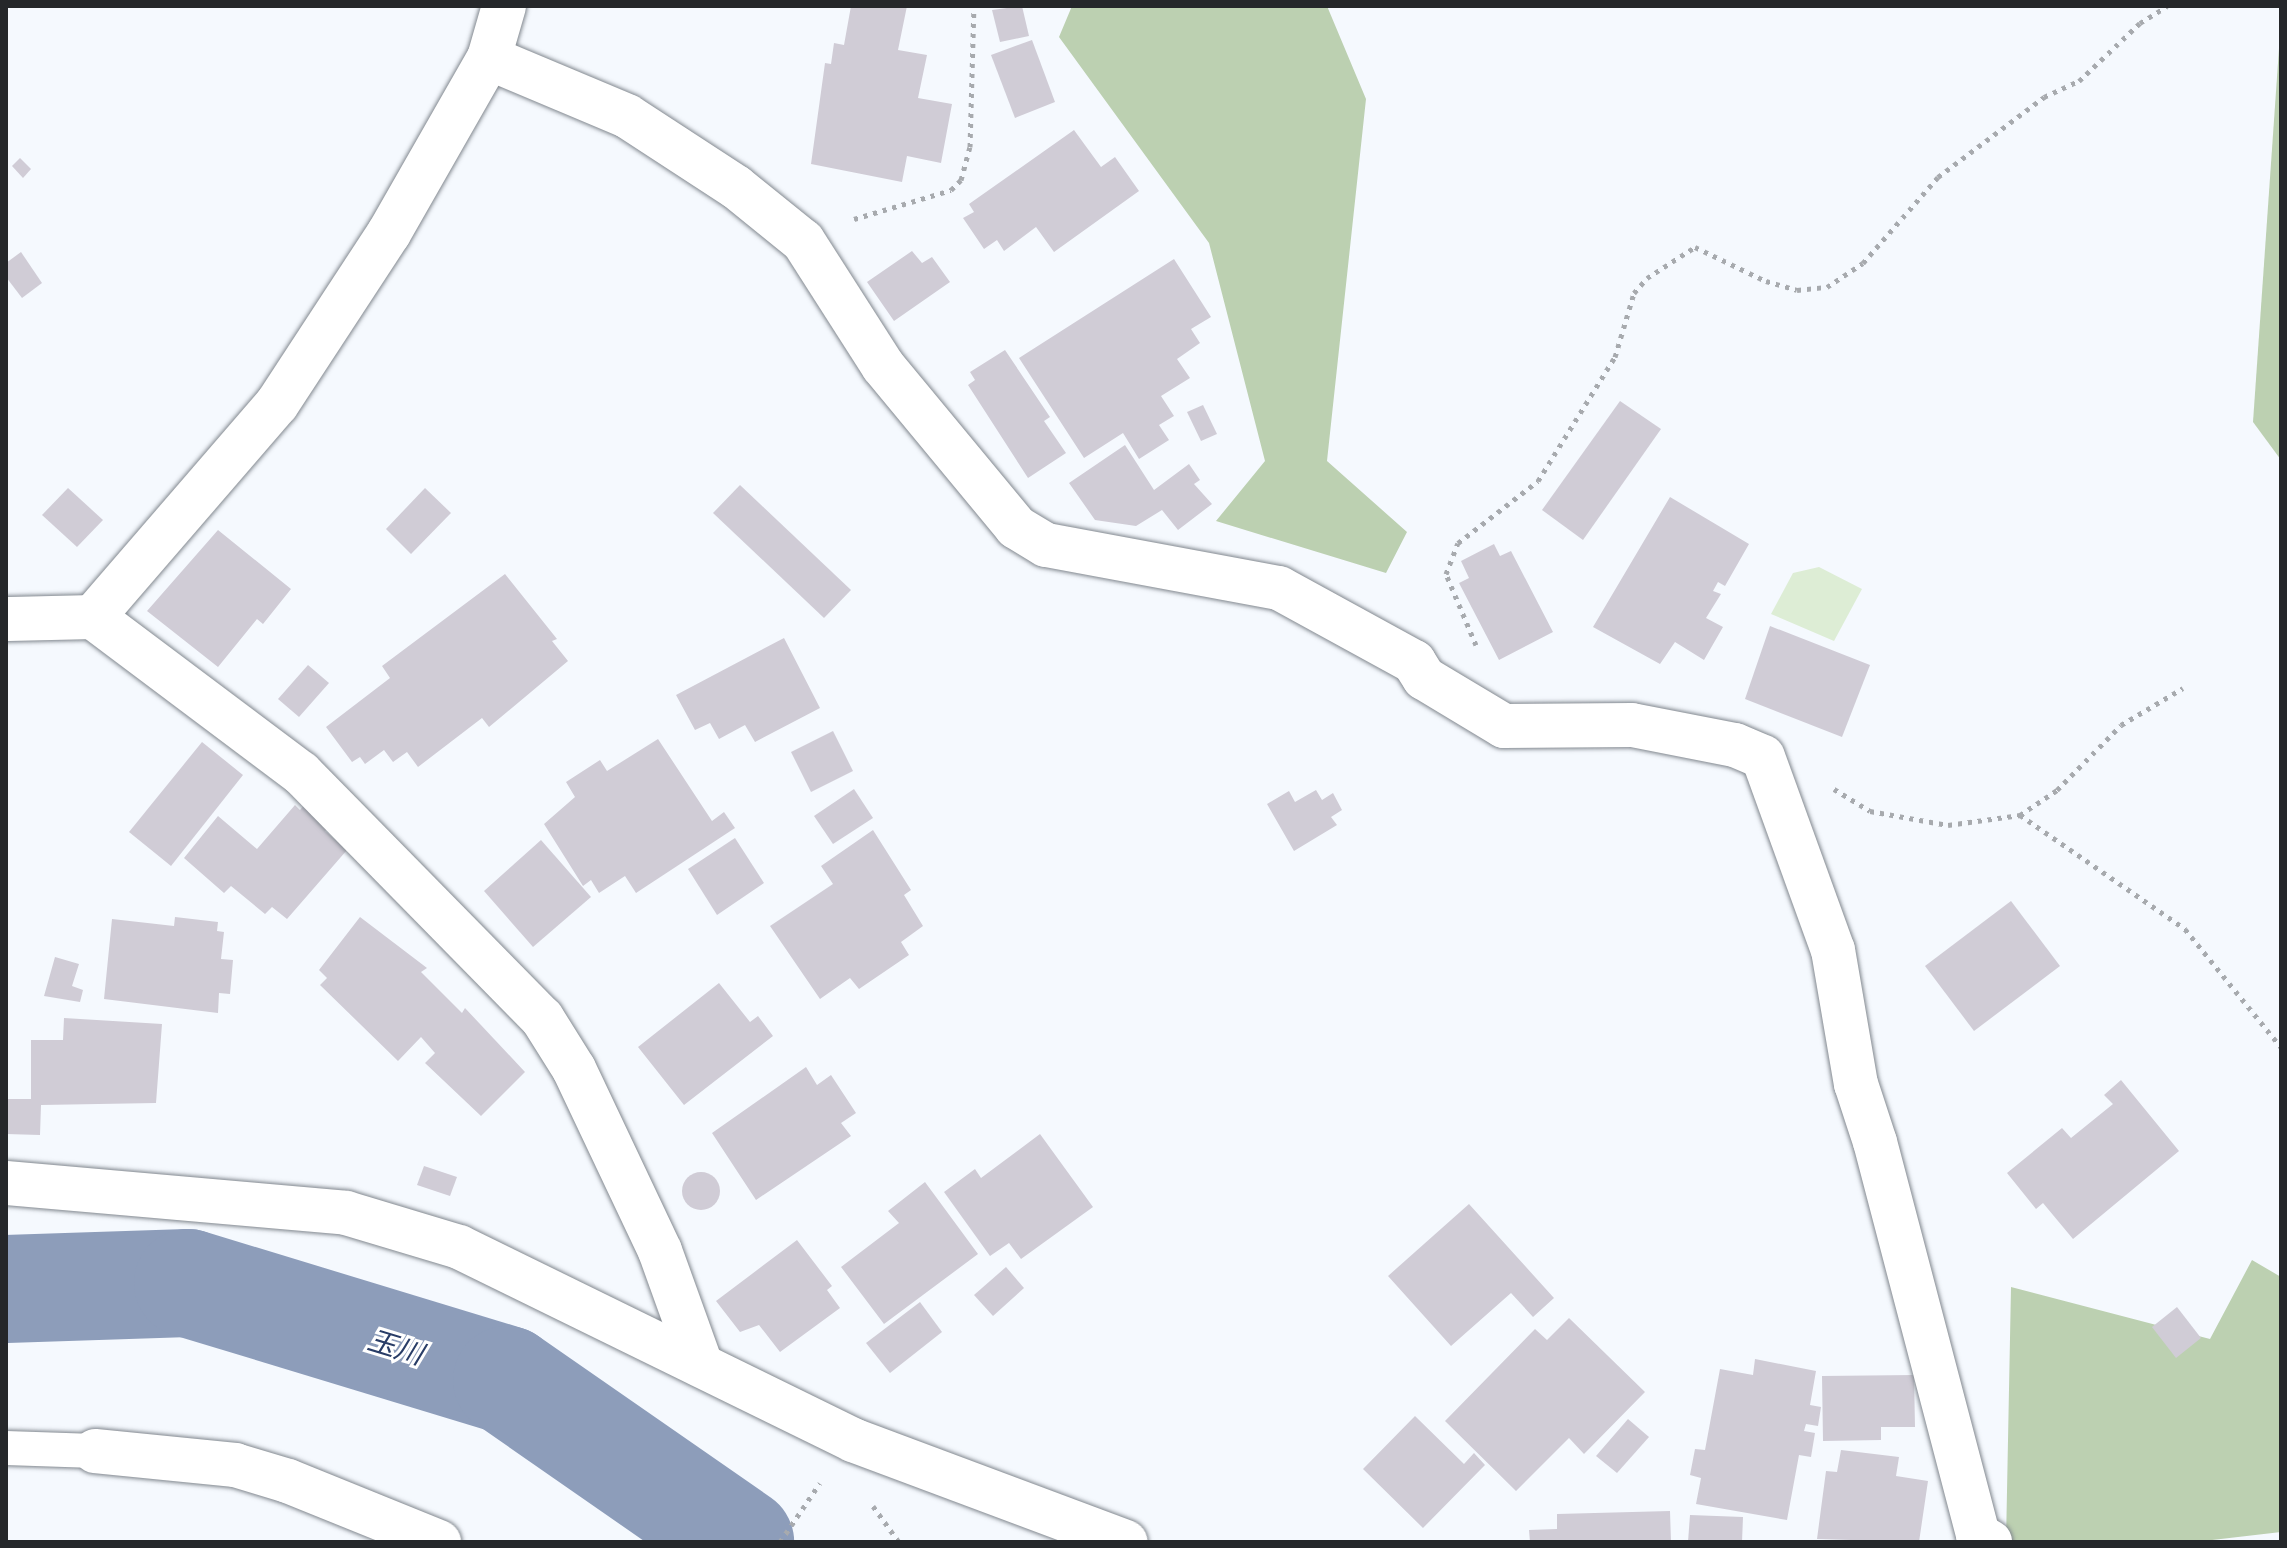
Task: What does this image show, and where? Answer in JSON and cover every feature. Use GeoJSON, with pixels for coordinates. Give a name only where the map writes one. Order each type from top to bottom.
{"type":"FeatureCollection","features":[{"type":"Feature","properties":{"kind":"street"},"geometry":{"type":"LineString","coordinates":[[93,617],[277,404],[389,233],[489,58],[504,6]]}},
{"type":"Feature","properties":{"kind":"street"},"geometry":{"type":"LineString","coordinates":[[489,58],[627,116],[736,187],[803,241],[883,366],[1016,527],[1046,545],[1279,588],[1414,662],[1424,678],[1504,726],[1632,725],[1735,745],[1763,757],[1833,950],[1856,1084],[1875,1142],[1978,1535],[1990,1542]]}},
{"type":"Feature","properties":{"kind":"street"},"geometry":{"type":"LineString","coordinates":[[6,619],[93,617],[301,773],[542,1018],[574,1069],[660,1251],[701,1365]]}},
{"type":"Feature","properties":{"kind":"street"},"geometry":{"type":"LineString","coordinates":[[6,1183],[346,1213],[459,1247],[853,1440],[1126,1542]]}},
{"type":"Feature","properties":{"kind":"street"},"geometry":{"type":"LineString","coordinates":[[95,1451],[235,1465],[288,1481],[439,1542]]}},
{"type":"Feature","properties":{"kind":"lane"},"geometry":{"type":"LineString","coordinates":[[6,1448],[95,1451]]}},
{"type":"Feature","properties":{"kind":"path"},"geometry":{"type":"LineString","coordinates":[[803,241],[823,228],[951,190],[961,180],[970,147],[974,6]]}},
{"type":"Feature","properties":{"kind":"path"},"geometry":{"type":"LineString","coordinates":[[1504,726],[1500,703],[1446,574],[1458,543],[1538,481],[1615,357],[1634,293],[1647,278],[1695,247],[1766,281],[1797,290],[1827,287],[1863,263],[1938,177],[2044,97],[2079,81],[2140,23],[2167,6]]}},
{"type":"Feature","properties":{"kind":"path"},"geometry":{"type":"LineString","coordinates":[[1763,757],[1777,754],[1870,811],[1948,825],[2020,815],[2057,790],[2121,725],[2183,688]]}},
{"type":"Feature","properties":{"kind":"path"},"geometry":{"type":"LineString","coordinates":[[2020,815],[2185,929],[2281,1047]]}},
{"type":"Feature","properties":{"kind":"path"},"geometry":{"type":"LineString","coordinates":[[780,1542],[824,1477]]}},
{"type":"Feature","properties":{"kind":"green space"},"geometry":{"type":"Polygon","coordinates":[[[1072,6],[1327,6],[1366,99],[1327,461],[1407,532],[1386,573],[1216,521],[1265,461],[1209,243],[1059,37],[1072,6]]]}},
{"type":"Feature","properties":{"kind":"green space"},"geometry":{"type":"Polygon","coordinates":[[[2281,34],[2281,460],[2253,422],[2281,34]]]}},
{"type":"Feature","properties":{"kind":"green space"},"geometry":{"type":"Polygon","coordinates":[[[1819,567],[1862,589],[1834,641],[1771,614],[1793,573],[1819,567]]]}},
{"type":"Feature","properties":{"kind":"green space"},"geometry":{"type":"Polygon","coordinates":[[[2252,1260],[2281,1277],[2281,1532],[2195,1542],[2006,1542],[2011,1287],[2210,1339],[2252,1260]]]}},
{"type":"Feature","properties":{"kind":"building"},"geometry":{"type":"Polygon","coordinates":[[[851,6],[907,6],[898,50],[927,55],[918,98],[952,104],[941,163],[907,156],[902,182],[811,164],[825,63],[831,64],[834,43],[844,45],[851,6]]]}},
{"type":"Feature","properties":{"kind":"building"},"geometry":{"type":"Polygon","coordinates":[[[1022,6],[1029,36],[1000,42],[992,10],[1022,6]]]}},
{"type":"Feature","properties":{"kind":"building"},"geometry":{"type":"Polygon","coordinates":[[[1032,40],[1055,102],[1015,118],[991,55],[1032,40]]]}},
{"type":"Feature","properties":{"kind":"building"},"geometry":{"type":"Polygon","coordinates":[[[1074,130],[1101,167],[1115,157],[1139,191],[1054,252],[1036,227],[1004,251],[997,240],[984,249],[963,218],[974,212],[969,204],[1074,130]]]}},
{"type":"Feature","properties":{"kind":"building"},"geometry":{"type":"Polygon","coordinates":[[[20,158],[31,169],[23,178],[12,166],[20,158]]]}},
{"type":"Feature","properties":{"kind":"building"},"geometry":{"type":"Polygon","coordinates":[[[912,251],[922,263],[932,257],[950,282],[894,321],[867,282],[912,251]]]}},
{"type":"Feature","properties":{"kind":"building"},"geometry":{"type":"Polygon","coordinates":[[[21,252],[42,283],[22,298],[6,277],[6,263],[21,252]]]}},
{"type":"Feature","properties":{"kind":"building"},"geometry":{"type":"Polygon","coordinates":[[[1174,259],[1211,317],[1191,329],[1200,343],[1177,359],[1190,378],[1161,396],[1174,416],[1159,425],[1169,440],[1139,459],[1123,433],[1084,458],[1019,358],[1174,259]]]}},
{"type":"Feature","properties":{"kind":"building"},"geometry":{"type":"Polygon","coordinates":[[[1005,350],[1050,417],[1044,421],[1066,453],[1028,478],[968,385],[975,380],[970,372],[1005,350]]]}},
{"type":"Feature","properties":{"kind":"building"},"geometry":{"type":"Polygon","coordinates":[[[1620,401],[1661,429],[1583,540],[1542,510],[1620,401]]]}},
{"type":"Feature","properties":{"kind":"building"},"geometry":{"type":"Polygon","coordinates":[[[1203,405],[1217,434],[1201,441],[1187,412],[1203,405]]]}},
{"type":"Feature","properties":{"kind":"building"},"geometry":{"type":"Polygon","coordinates":[[[1125,445],[1154,490],[1189,464],[1200,480],[1194,484],[1212,504],[1178,530],[1162,510],[1136,526],[1095,520],[1069,483],[1125,445]]]}},
{"type":"Feature","properties":{"kind":"building"},"geometry":{"type":"Polygon","coordinates":[[[740,485],[851,590],[824,618],[713,513],[740,485]]]}},
{"type":"Feature","properties":{"kind":"building"},"geometry":{"type":"Polygon","coordinates":[[[68,488],[103,520],[77,547],[42,515],[68,488]]]}},
{"type":"Feature","properties":{"kind":"building"},"geometry":{"type":"Polygon","coordinates":[[[425,488],[451,513],[411,554],[386,529],[425,488]]]}},
{"type":"Feature","properties":{"kind":"building"},"geometry":{"type":"Polygon","coordinates":[[[1670,497],[1749,544],[1725,586],[1718,582],[1713,591],[1721,594],[1706,618],[1723,627],[1704,660],[1675,642],[1660,664],[1593,627],[1670,497]]]}},
{"type":"Feature","properties":{"kind":"building"},"geometry":{"type":"Polygon","coordinates":[[[218,530],[291,589],[263,624],[257,619],[218,667],[147,611],[218,530]]]}},
{"type":"Feature","properties":{"kind":"building"},"geometry":{"type":"Polygon","coordinates":[[[1494,544],[1500,556],[1511,551],[1553,632],[1499,660],[1459,583],[1469,578],[1461,561],[1494,544]]]}},
{"type":"Feature","properties":{"kind":"building"},"geometry":{"type":"Polygon","coordinates":[[[505,574],[557,639],[552,641],[568,661],[489,727],[482,718],[418,767],[407,752],[393,762],[384,750],[365,764],[360,757],[352,762],[326,727],[390,678],[382,666],[505,574]]]}},
{"type":"Feature","properties":{"kind":"building"},"geometry":{"type":"Polygon","coordinates":[[[1770,626],[1870,665],[1842,737],[1745,699],[1770,626]]]}},
{"type":"Feature","properties":{"kind":"building"},"geometry":{"type":"Polygon","coordinates":[[[784,638],[820,708],[755,742],[745,725],[719,739],[710,723],[695,730],[676,695],[784,638]]]}},
{"type":"Feature","properties":{"kind":"building"},"geometry":{"type":"Polygon","coordinates":[[[308,665],[329,683],[299,717],[278,699],[308,665]]]}},
{"type":"Feature","properties":{"kind":"building"},"geometry":{"type":"Polygon","coordinates":[[[833,731],[853,771],[811,792],[791,752],[833,731]]]}},
{"type":"Feature","properties":{"kind":"building"},"geometry":{"type":"Polygon","coordinates":[[[658,739],[712,821],[724,812],[735,828],[636,893],[625,876],[599,893],[591,880],[583,886],[544,824],[575,797],[566,782],[600,760],[607,771],[658,739]]]}},
{"type":"Feature","properties":{"kind":"building"},"geometry":{"type":"Polygon","coordinates":[[[202,742],[243,775],[171,866],[129,832],[202,742]]]}},
{"type":"Feature","properties":{"kind":"building"},"geometry":{"type":"Polygon","coordinates":[[[854,789],[873,818],[833,844],[814,816],[854,789]]]}},
{"type":"Feature","properties":{"kind":"building"},"geometry":{"type":"Polygon","coordinates":[[[1316,790],[1322,800],[1333,793],[1342,810],[1331,817],[1337,825],[1294,851],[1267,804],[1289,791],[1295,802],[1316,790]]]}},
{"type":"Feature","properties":{"kind":"building"},"geometry":{"type":"Polygon","coordinates":[[[305,804],[331,825],[325,831],[347,850],[287,919],[272,907],[265,914],[231,886],[224,893],[184,858],[218,816],[257,849],[295,805],[300,810],[305,804]]]}},
{"type":"Feature","properties":{"kind":"building"},"geometry":{"type":"Polygon","coordinates":[[[873,830],[911,890],[904,895],[923,926],[901,942],[909,955],[859,989],[850,978],[820,999],[770,926],[833,884],[821,866],[873,830]]]}},
{"type":"Feature","properties":{"kind":"building"},"geometry":{"type":"Polygon","coordinates":[[[735,838],[764,883],[717,915],[688,869],[735,838]]]}},
{"type":"Feature","properties":{"kind":"building"},"geometry":{"type":"Polygon","coordinates":[[[541,840],[591,897],[533,947],[484,891],[541,840]]]}},
{"type":"Feature","properties":{"kind":"building"},"geometry":{"type":"Polygon","coordinates":[[[2011,901],[2060,966],[1974,1031],[1925,966],[2011,901]]]}},
{"type":"Feature","properties":{"kind":"building"},"geometry":{"type":"Polygon","coordinates":[[[175,917],[218,922],[217,931],[224,932],[221,959],[233,960],[230,994],[219,993],[218,1013],[104,999],[112,919],[174,926],[175,917]]]}},
{"type":"Feature","properties":{"kind":"building"},"geometry":{"type":"Polygon","coordinates":[[[360,917],[427,968],[421,972],[462,1013],[465,1008],[525,1072],[481,1116],[425,1063],[435,1053],[421,1037],[398,1061],[320,985],[327,978],[319,970],[360,917]]]}},
{"type":"Feature","properties":{"kind":"building"},"geometry":{"type":"Polygon","coordinates":[[[55,957],[79,964],[72,986],[83,990],[80,1002],[44,996],[55,957]]]}},
{"type":"Feature","properties":{"kind":"building"},"geometry":{"type":"Polygon","coordinates":[[[719,983],[750,1022],[758,1016],[773,1036],[684,1105],[638,1047],[719,983]]]}},
{"type":"Feature","properties":{"kind":"building"},"geometry":{"type":"Polygon","coordinates":[[[64,1018],[162,1024],[156,1103],[41,1105],[40,1135],[6,1134],[6,1099],[31,1099],[31,1040],[63,1040],[64,1018]]]}},
{"type":"Feature","properties":{"kind":"building"},"geometry":{"type":"Polygon","coordinates":[[[806,1067],[817,1085],[831,1075],[856,1113],[841,1123],[851,1136],[756,1200],[712,1133],[806,1067]]]}},
{"type":"Feature","properties":{"kind":"building"},"geometry":{"type":"Polygon","coordinates":[[[2121,1080],[2179,1151],[2073,1239],[2043,1203],[2036,1209],[2007,1173],[2062,1128],[2071,1138],[2113,1104],[2104,1095],[2121,1080]]]}},
{"type":"Feature","properties":{"kind":"building"},"geometry":{"type":"Polygon","coordinates":[[[1040,1134],[1093,1207],[1021,1259],[1009,1243],[990,1256],[944,1192],[975,1169],[981,1178],[1040,1134]]]}},
{"type":"Feature","properties":{"kind":"building"},"geometry":{"type":"Polygon","coordinates":[[[424,1166],[457,1177],[450,1196],[417,1185],[424,1166]]]}},
{"type":"Feature","properties":{"kind":"building"},"geometry":{"type":"Polygon","coordinates":[[[701,1172],[715,1177],[720,1191],[715,1205],[701,1210],[687,1205],[682,1191],[687,1177],[701,1172]]]}},
{"type":"Feature","properties":{"kind":"building"},"geometry":{"type":"Polygon","coordinates":[[[925,1182],[978,1254],[884,1324],[841,1267],[899,1223],[888,1211],[925,1182]]]}},
{"type":"Feature","properties":{"kind":"building"},"geometry":{"type":"Polygon","coordinates":[[[1469,1204],[1554,1298],[1533,1317],[1511,1293],[1451,1346],[1388,1276],[1469,1204]]]}},
{"type":"Feature","properties":{"kind":"building"},"geometry":{"type":"Polygon","coordinates":[[[797,1240],[832,1286],[827,1290],[840,1308],[780,1352],[759,1325],[740,1332],[716,1301],[797,1240]]]}},
{"type":"Feature","properties":{"kind":"building"},"geometry":{"type":"Polygon","coordinates":[[[1006,1267],[1024,1288],[993,1316],[974,1295],[1006,1267]]]}},
{"type":"Feature","properties":{"kind":"building"},"geometry":{"type":"Polygon","coordinates":[[[920,1302],[942,1332],[890,1373],[866,1343],[920,1302]]]}},
{"type":"Feature","properties":{"kind":"building"},"geometry":{"type":"Polygon","coordinates":[[[2177,1307],[2201,1338],[2176,1358],[2152,1327],[2177,1307]]]}},
{"type":"Feature","properties":{"kind":"building"},"geometry":{"type":"Polygon","coordinates":[[[1569,1318],[1645,1392],[1584,1454],[1569,1438],[1516,1491],[1445,1421],[1535,1329],[1547,1340],[1569,1318]]]}},
{"type":"Feature","properties":{"kind":"building"},"geometry":{"type":"Polygon","coordinates":[[[1755,1359],[1816,1371],[1810,1405],[1821,1407],[1818,1426],[1806,1424],[1804,1431],[1815,1433],[1811,1457],[1799,1455],[1787,1520],[1696,1504],[1701,1478],[1690,1475],[1695,1449],[1705,1450],[1720,1369],[1753,1375],[1755,1359]]]}},
{"type":"Feature","properties":{"kind":"building"},"geometry":{"type":"Polygon","coordinates":[[[1914,1375],[1915,1427],[1881,1427],[1881,1440],[1823,1441],[1822,1376],[1914,1375]]]}},
{"type":"Feature","properties":{"kind":"building"},"geometry":{"type":"Polygon","coordinates":[[[1415,1416],[1464,1464],[1474,1453],[1485,1465],[1423,1528],[1363,1469],[1415,1416]]]}},
{"type":"Feature","properties":{"kind":"building"},"geometry":{"type":"Polygon","coordinates":[[[1628,1419],[1649,1437],[1617,1473],[1596,1456],[1628,1419]]]}},
{"type":"Feature","properties":{"kind":"building"},"geometry":{"type":"Polygon","coordinates":[[[1841,1450],[1899,1457],[1896,1476],[1928,1481],[1919,1542],[1817,1539],[1826,1471],[1837,1472],[1841,1450]]]}},
{"type":"Feature","properties":{"kind":"building"},"geometry":{"type":"Polygon","coordinates":[[[1670,1511],[1671,1542],[1530,1542],[1529,1530],[1557,1529],[1557,1514],[1670,1511]]]}},
{"type":"Feature","properties":{"kind":"building"},"geometry":{"type":"Polygon","coordinates":[[[1690,1515],[1743,1517],[1742,1542],[1688,1542],[1690,1515]]]}},
{"type":"Feature","properties":{"kind":"waterway","name":"玉川"},"geometry":{"type":"LineString","coordinates":[[6,1289],[188,1283],[507,1380],[740,1542]]}}]}
